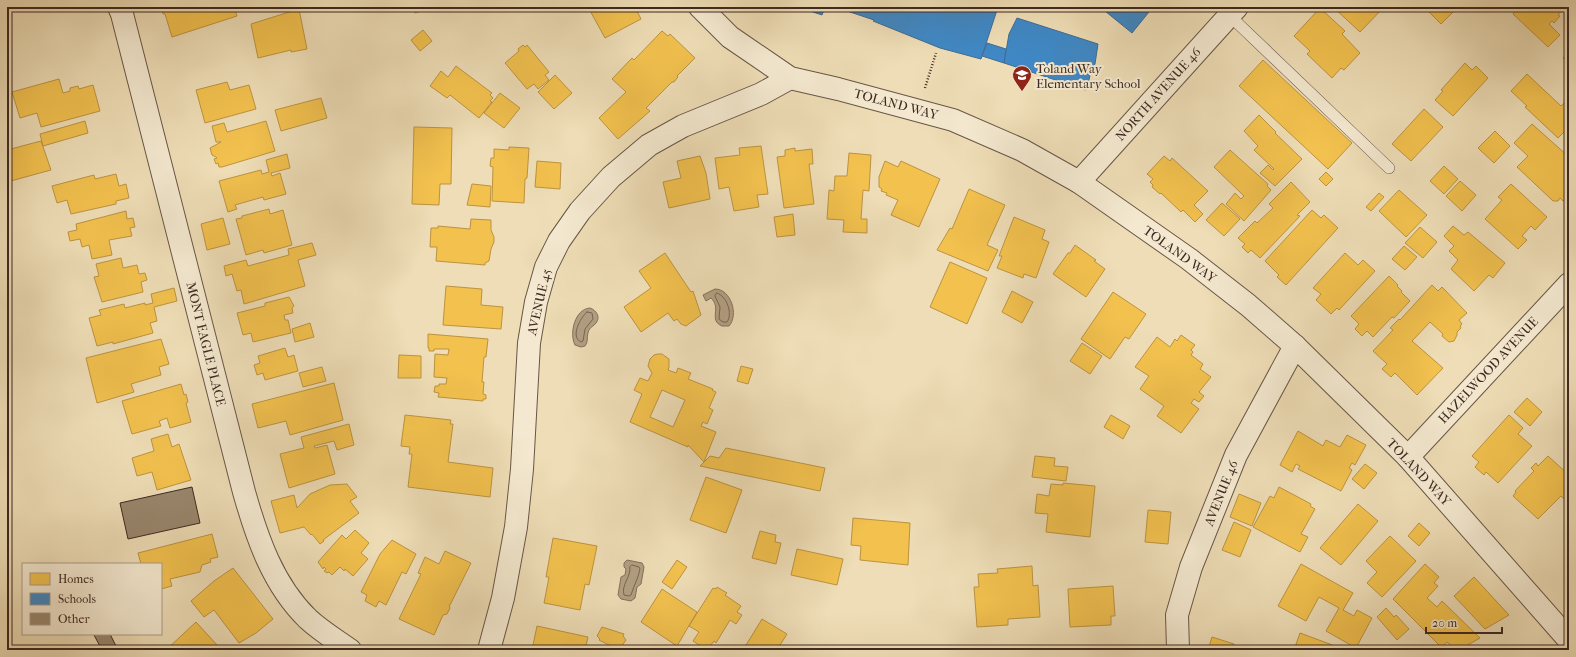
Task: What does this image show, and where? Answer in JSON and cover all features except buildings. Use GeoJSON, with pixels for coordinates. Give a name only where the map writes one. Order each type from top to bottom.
{"type":"FeatureCollection","features":[{"type":"Feature","properties":{"kind":"street","name":"MONT EAGLE PLACE"},"geometry":{"type":"LineString","coordinates":[[119,7],[244,492],[257,537],[273,571],[289,597],[308,619],[350,650]]}},
{"type":"Feature","properties":{"kind":"street","name":"TOLAND WAY"},"geometry":{"type":"LineString","coordinates":[[700,7],[730,37],[790,78],[838,89],[953,120],[1022,150],[1079,182],[1189,259],[1248,305],[1295,346],[1408,457],[1569,640]]}},
{"type":"Feature","properties":{"kind":"street","name":"NORTH AVENUE 46"},"geometry":{"type":"LineString","coordinates":[[1079,182],[1234,11]]}},
{"type":"Feature","properties":{"kind":"street","name":"AVENUE 45"},"geometry":{"type":"LineString","coordinates":[[489,650],[503,598],[516,527],[522,469],[529,343],[536,302],[546,267],[559,241],[580,211],[611,177],[648,145],[683,126],[761,94],[790,78]]}},
{"type":"Feature","properties":{"kind":"street","name":"HAZELWOOD AVENUE"},"geometry":{"type":"LineString","coordinates":[[1408,457],[1569,284]]}},
{"type":"Feature","properties":{"kind":"street","name":"AVENUE 46"},"geometry":{"type":"LineString","coordinates":[[1178,650],[1177,615],[1191,568],[1236,455],[1295,346]]}},
{"type":"Feature","properties":{"kind":"lane"},"geometry":{"type":"LineString","coordinates":[[1234,11],[1389,168]]}},
{"type":"Feature","properties":{"kind":"path"},"geometry":{"type":"LineString","coordinates":[[923,94],[936,53]]}},
{"type":"Feature","properties":{"kind":"water"},"geometry":{"type":"Polygon","coordinates":[[[715,289],[721,290],[725,293],[732,303],[733,316],[729,326],[722,326],[718,323],[715,317],[714,302],[711,298],[706,301],[703,295],[715,289]]]}},
{"type":"Feature","properties":{"kind":"water"},"geometry":{"type":"Polygon","coordinates":[[[590,308],[596,312],[598,318],[596,323],[589,330],[585,346],[581,347],[575,345],[573,340],[573,328],[580,313],[585,309],[590,308]]]}},
{"type":"Feature","properties":{"kind":"water"},"geometry":{"type":"Polygon","coordinates":[[[627,560],[642,563],[644,567],[641,584],[637,587],[635,598],[631,601],[621,599],[618,595],[621,577],[625,575],[626,569],[624,567],[624,563],[627,560]]]}},
{"type":"Feature","properties":{"kind":"place","name":"Toland Way Elementary School"},"geometry":{"type":"Point","coordinates":[1022,92]}}]}
